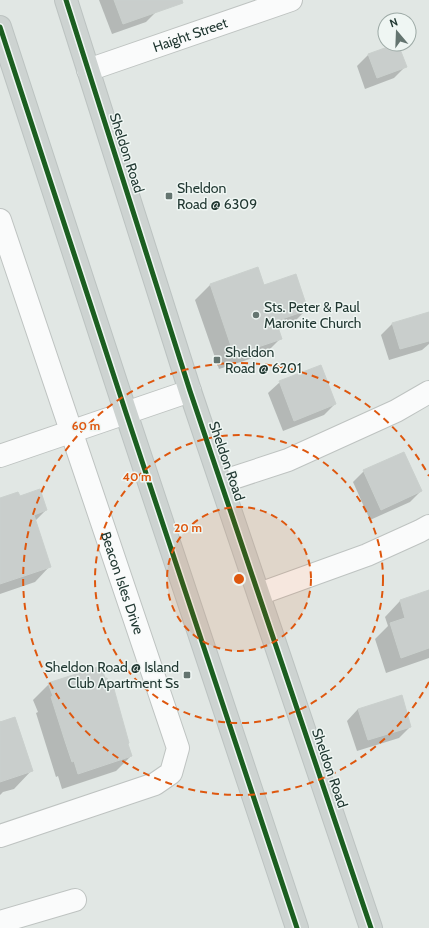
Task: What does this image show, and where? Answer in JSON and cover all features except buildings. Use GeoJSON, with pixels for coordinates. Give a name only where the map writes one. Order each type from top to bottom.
{"type":"FeatureCollection","features":[{"type":"Feature","properties":{"kind":"main road","name":"Sheldon Road"},"geometry":{"type":"LineString","coordinates":[[66,0],[190,391],[371,928]]}},
{"type":"Feature","properties":{"kind":"main road"},"geometry":{"type":"LineString","coordinates":[[0,27],[297,928]]}},
{"type":"Feature","properties":{"kind":"street","name":"Haight Street"},"geometry":{"type":"LineString","coordinates":[[88,70],[291,0]]}},
{"type":"Feature","properties":{"kind":"street","name":"Beacon Isles Drive"},"geometry":{"type":"LineString","coordinates":[[0,220],[4,247],[50,367],[178,748],[170,773],[155,784],[0,836]]}},
{"type":"Feature","properties":{"kind":"street"},"geometry":{"type":"LineString","coordinates":[[0,456],[190,391]]}},
{"type":"Feature","properties":{"kind":"street"},"geometry":{"type":"LineString","coordinates":[[221,482],[288,460],[396,411],[429,392]]}},
{"type":"Feature","properties":{"kind":"street"},"geometry":{"type":"LineString","coordinates":[[259,594],[367,555],[429,526]]}},
{"type":"Feature","properties":{"kind":"street"},"geometry":{"type":"LineString","coordinates":[[0,922],[75,900]]}},
{"type":"Feature","properties":{"kind":"cycle path"},"geometry":{"type":"LineString","coordinates":[[66,0],[190,391],[371,928]]}},
{"type":"Feature","properties":{"kind":"cycle path"},"geometry":{"type":"LineString","coordinates":[[0,27],[297,928]]}},
{"type":"Feature","properties":{"kind":"place","name":"Sheldon Road @ 6309"},"geometry":{"type":"Point","coordinates":[169,196]}},
{"type":"Feature","properties":{"kind":"place","name":"Sts. Peter & Paul Maronite Church"},"geometry":{"type":"Point","coordinates":[256,315]}},
{"type":"Feature","properties":{"kind":"place","name":"Sheldon Road @ 6201"},"geometry":{"type":"Point","coordinates":[217,360]}},
{"type":"Feature","properties":{"kind":"place","name":"Sheldon Road @ Island Club Apartment Ss"},"geometry":{"type":"Point","coordinates":[187,675]}}]}
